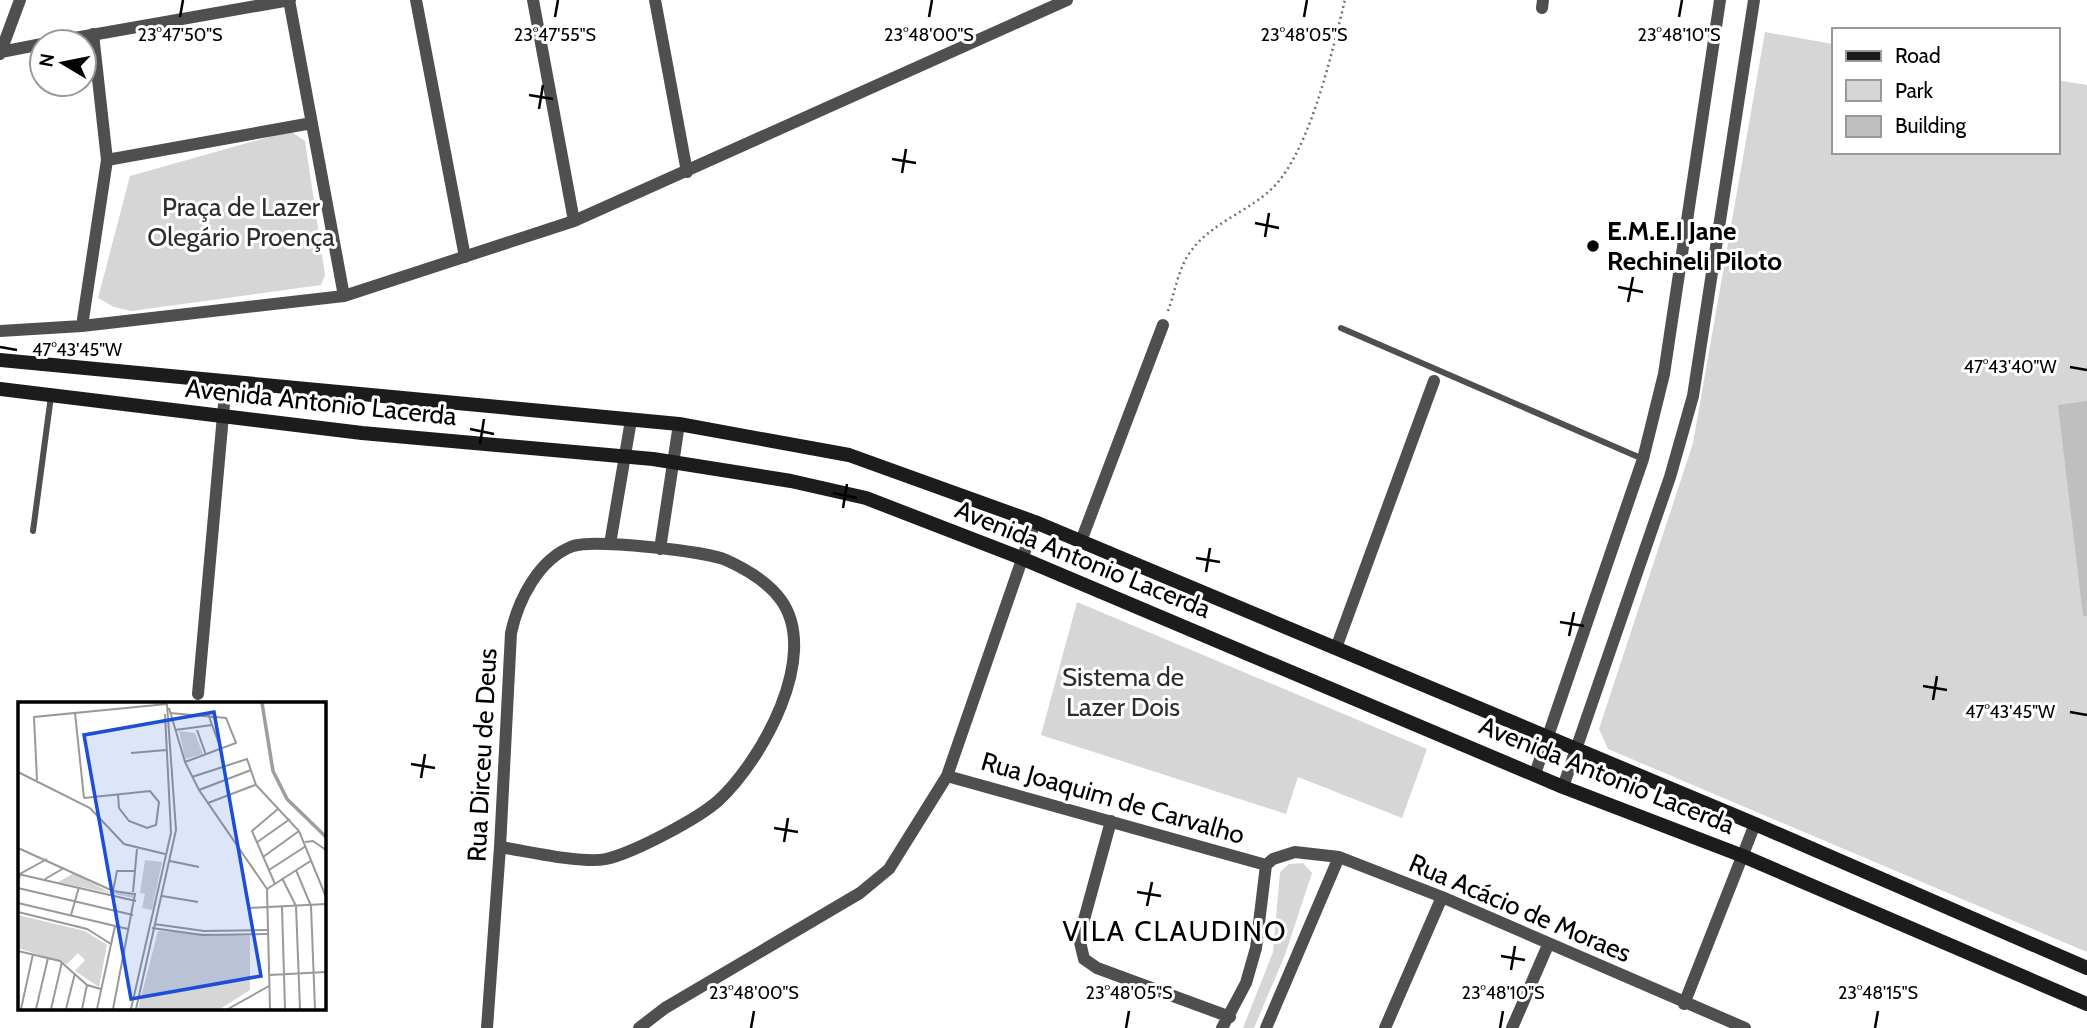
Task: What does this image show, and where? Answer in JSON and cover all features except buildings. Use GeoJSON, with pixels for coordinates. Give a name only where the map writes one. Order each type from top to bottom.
{"type":"FeatureCollection","features":[{"type":"Feature","properties":{"kind":"main road","name":"Avenida Antonio Lacerda"},"geometry":{"type":"LineString","coordinates":[[0,360],[679,424],[849,455],[1082,541],[1755,824],[2087,968]]}},
{"type":"Feature","properties":{"kind":"main road","name":"Avenida Antonio Lacerda"},"geometry":{"type":"LineString","coordinates":[[0,389],[224,418],[673,462],[790,481],[866,498],[1021,558],[1563,786],[1743,856],[2087,1004]]}},
{"type":"Feature","properties":{"kind":"street"},"geometry":{"type":"LineString","coordinates":[[0,53],[20,0]]}},
{"type":"Feature","properties":{"kind":"street"},"geometry":{"type":"LineString","coordinates":[[98,33],[289,0],[344,296]]}},
{"type":"Feature","properties":{"kind":"street"},"geometry":{"type":"LineString","coordinates":[[416,0],[465,257]]}},
{"type":"Feature","properties":{"kind":"street"},"geometry":{"type":"LineString","coordinates":[[533,0],[574,221]]}},
{"type":"Feature","properties":{"kind":"street"},"geometry":{"type":"LineString","coordinates":[[655,0],[687,172]]}},
{"type":"Feature","properties":{"kind":"street"},"geometry":{"type":"LineString","coordinates":[[0,331],[82,326],[344,296],[574,221],[1067,0]]}},
{"type":"Feature","properties":{"kind":"street"},"geometry":{"type":"LineString","coordinates":[[1535,774],[1643,459],[1664,373],[1720,0]]}},
{"type":"Feature","properties":{"kind":"street"},"geometry":{"type":"LineString","coordinates":[[1563,786],[1670,477],[1693,396],[1754,0]]}},
{"type":"Feature","properties":{"kind":"street"},"geometry":{"type":"LineString","coordinates":[[0,53],[28,47]]}},
{"type":"Feature","properties":{"kind":"street"},"geometry":{"type":"LineString","coordinates":[[82,326],[107,160],[98,79]]}},
{"type":"Feature","properties":{"kind":"street"},"geometry":{"type":"LineString","coordinates":[[107,160],[312,123]]}},
{"type":"Feature","properties":{"kind":"street"},"geometry":{"type":"LineString","coordinates":[[1082,541],[1163,325]]}},
{"type":"Feature","properties":{"kind":"street"},"geometry":{"type":"LineString","coordinates":[[1336,648],[1434,381]]}},
{"type":"Feature","properties":{"kind":"street"},"geometry":{"type":"LineString","coordinates":[[198,694],[226,382]]}},
{"type":"Feature","properties":{"kind":"street"},"geometry":{"type":"LineString","coordinates":[[610,544],[631,420]]}},
{"type":"Feature","properties":{"kind":"street"},"geometry":{"type":"LineString","coordinates":[[660,550],[679,424]]}},
{"type":"Feature","properties":{"kind":"street"},"geometry":{"type":"LineString","coordinates":[[639,1028],[665,1008],[860,893],[889,869],[947,776],[1035,522]]}},
{"type":"Feature","properties":{"kind":"street","name":"Rua Dirceu de Deus"},"geometry":{"type":"LineString","coordinates":[[487,1028],[511,634],[517,604],[541,569],[573,546],[610,544],[660,550],[723,559],[760,578],[782,601],[790,621],[793,672],[755,757],[717,801],[644,845],[604,859],[500,847]]}},
{"type":"Feature","properties":{"kind":"street","name":"Rua Joaquim de Carvalho"},"geometry":{"type":"LineString","coordinates":[[947,776],[1270,862]]}},
{"type":"Feature","properties":{"kind":"street"},"geometry":{"type":"LineString","coordinates":[[1111,821],[1079,938],[1079,950],[1084,959],[1097,968],[1226,1022],[1247,983],[1256,948],[1270,862]]}},
{"type":"Feature","properties":{"kind":"street"},"geometry":{"type":"LineString","coordinates":[[1684,1004],[1755,824]]}},
{"type":"Feature","properties":{"kind":"street","name":"Rua Acácio de Moraes"},"geometry":{"type":"LineString","coordinates":[[1270,862],[1295,852],[1339,857],[1442,897],[1684,1004],[1745,1028]]}},
{"type":"Feature","properties":{"kind":"street"},"geometry":{"type":"LineString","coordinates":[[1266,1028],[1339,857]]}},
{"type":"Feature","properties":{"kind":"street"},"geometry":{"type":"LineString","coordinates":[[1385,1028],[1442,897]]}},
{"type":"Feature","properties":{"kind":"street"},"geometry":{"type":"LineString","coordinates":[[1512,1028],[1548,945]]}},
{"type":"Feature","properties":{"kind":"lane"},"geometry":{"type":"LineString","coordinates":[[1341,328],[1643,459]]}},
{"type":"Feature","properties":{"kind":"lane"},"geometry":{"type":"LineString","coordinates":[[33,531],[51,396]]}},
{"type":"Feature","properties":{"kind":"path"},"geometry":{"type":"LineString","coordinates":[[1163,325],[1189,253],[1202,238],[1264,196],[1283,176],[1311,119],[1345,0]]}},
{"type":"Feature","properties":{"kind":"green space"},"geometry":{"type":"Polygon","coordinates":[[[1765,32],[1832,44],[1832,154],[2059,154],[2059,80],[2087,85],[2087,952],[1608,749],[1599,729],[1693,443],[1765,32]]]}},
{"type":"Feature","properties":{"kind":"green space","name":"Praça de Lazer Olegário Proença"},"geometry":{"type":"Polygon","coordinates":[[[290,131],[305,141],[325,275],[321,285],[132,311],[114,307],[98,298],[130,176],[290,131]]]}},
{"type":"Feature","properties":{"kind":"green space","name":"Sistema de Lazer Dois"},"geometry":{"type":"Polygon","coordinates":[[[1077,602],[1427,749],[1402,818],[1298,777],[1286,814],[1041,735],[1077,602]]]}},
{"type":"Feature","properties":{"kind":"green space"},"geometry":{"type":"Polygon","coordinates":[[[1303,863],[1312,873],[1285,955],[1254,1028],[1243,1028],[1273,952],[1280,872],[1289,864],[1303,863]]]}},
{"type":"Feature","properties":{"kind":"place","name":"E.M.E.I Jane Rechineli Piloto"},"geometry":{"type":"Point","coordinates":[1593,246]}},
{"type":"Feature","properties":{"kind":"district","name":"VILA CLAUDINO"},"geometry":{"type":"Point","coordinates":[1175,931]}}]}
